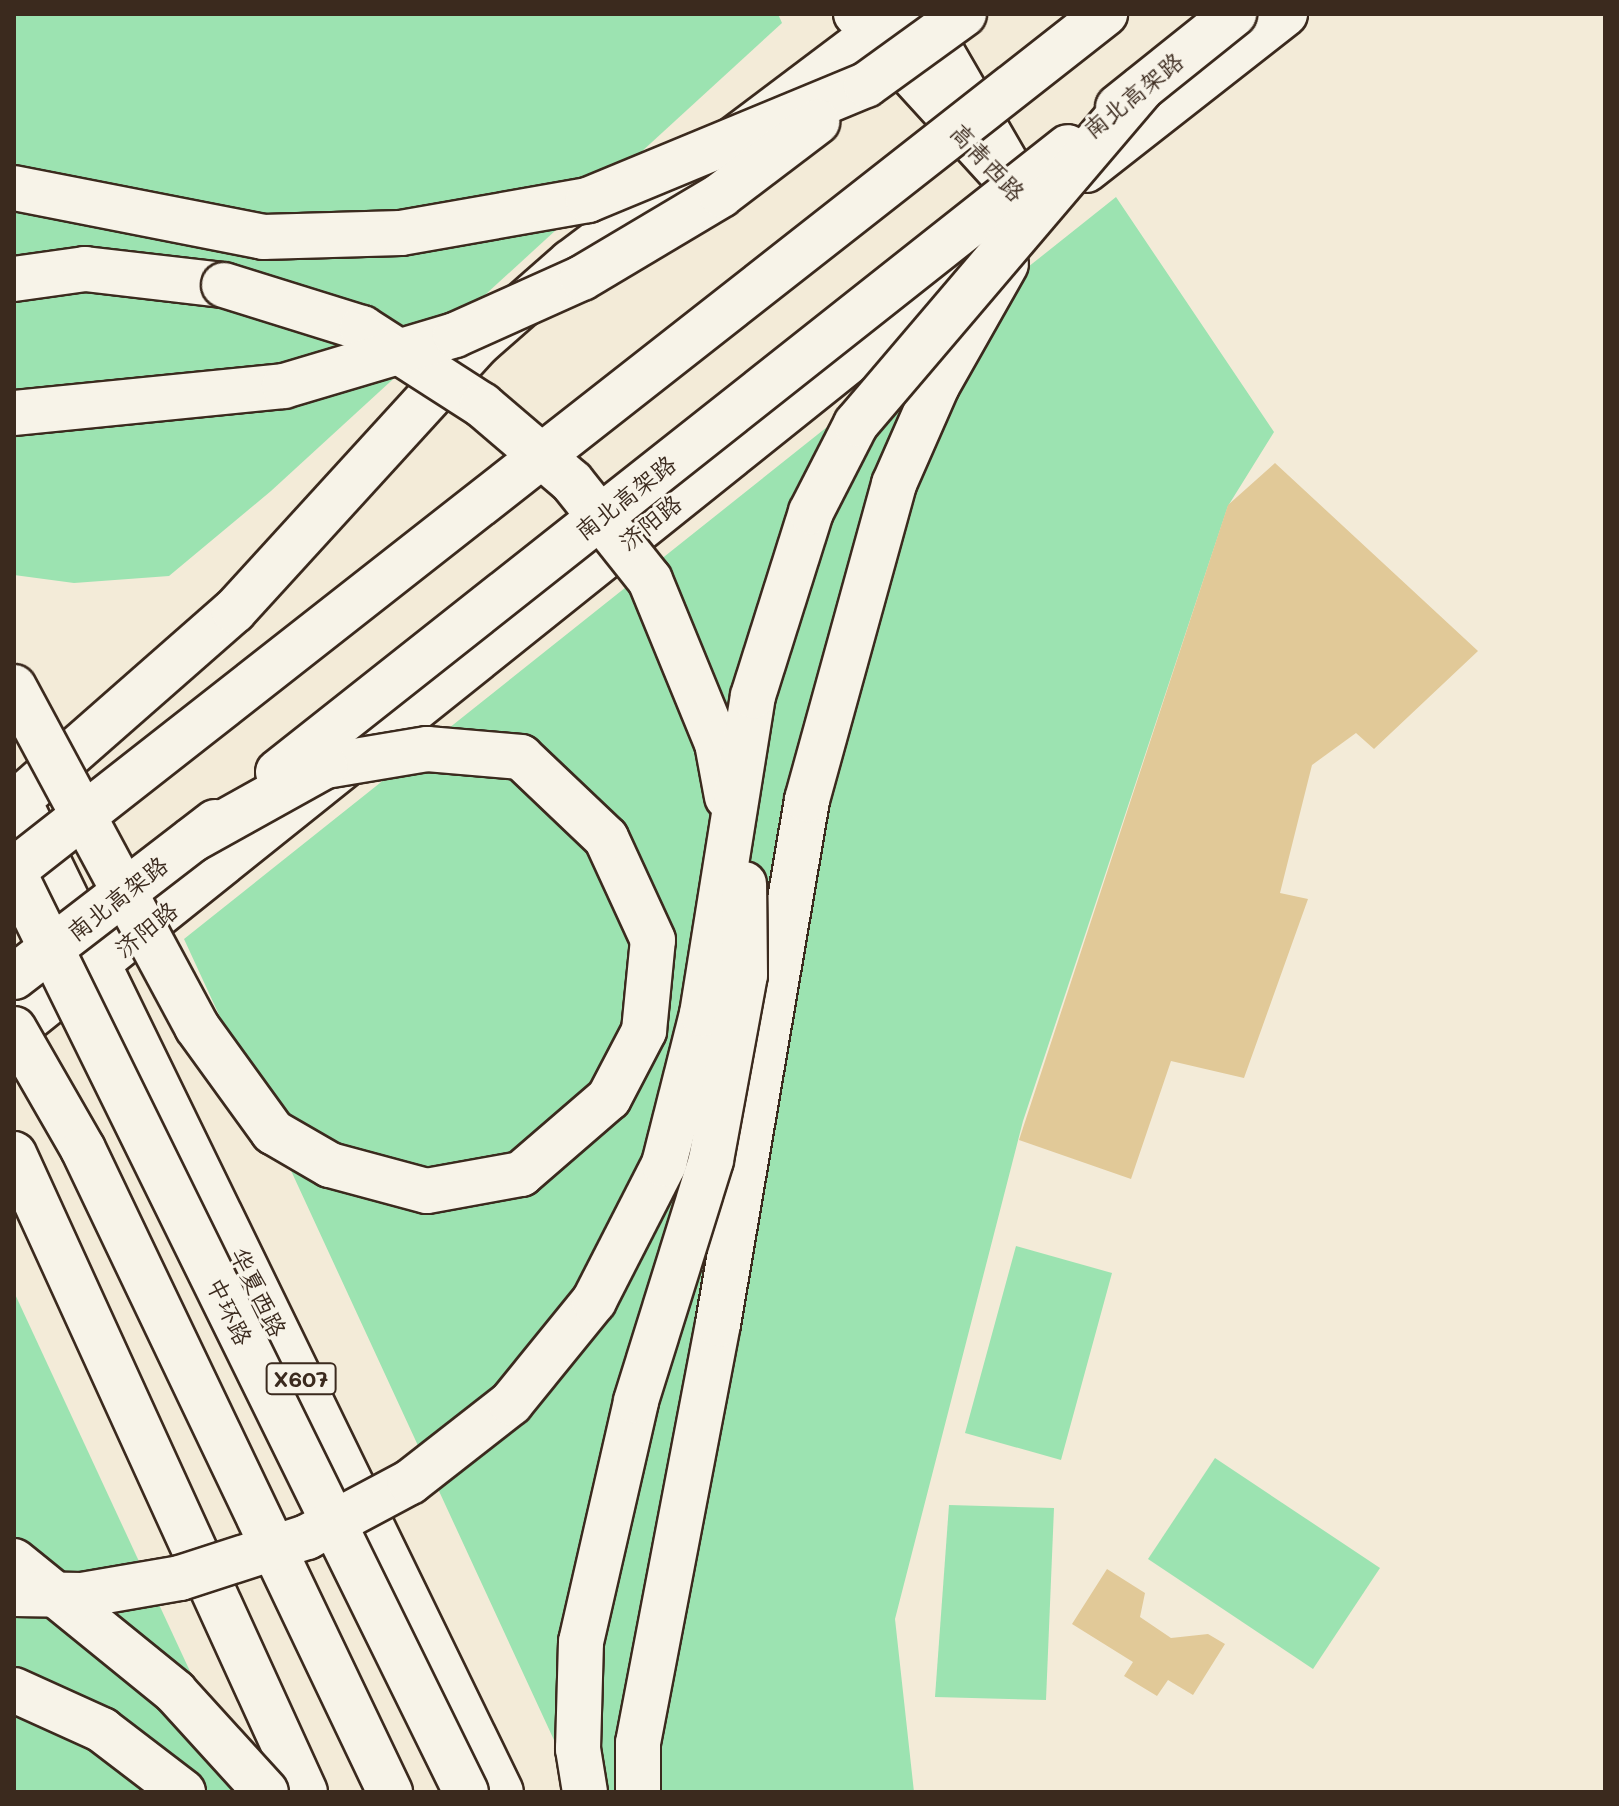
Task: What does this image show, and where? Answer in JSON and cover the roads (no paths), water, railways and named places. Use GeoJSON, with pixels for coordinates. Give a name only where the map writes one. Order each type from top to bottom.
{"type":"FeatureCollection","features":[{"type":"Feature","properties":{"kind":"main road"},"geometry":{"type":"LineString","coordinates":[[14,413],[284,386],[455,335],[582,278],[721,195],[964,14]]}},
{"type":"Feature","properties":{"kind":"main road"},"geometry":{"type":"LineString","coordinates":[[14,872],[1105,14]]}},
{"type":"Feature","properties":{"kind":"main road","name":"南北高架路"},"geometry":{"type":"LineString","coordinates":[[14,977],[192,840],[1234,14]]}},
{"type":"Feature","properties":{"kind":"main road","name":"济阳路"},"geometry":{"type":"LineString","coordinates":[[14,1029],[101,966],[1285,14]]}},
{"type":"Feature","properties":{"kind":"main road"},"geometry":{"type":"LineString","coordinates":[[15,799],[234,611],[480,342],[571,262],[875,22]]}},
{"type":"Feature","properties":{"kind":"main road"},"geometry":{"type":"LineString","coordinates":[[14,188],[263,237],[401,233],[588,200],[866,85]]}},
{"type":"Feature","properties":{"kind":"main road"},"geometry":{"type":"LineString","coordinates":[[14,1594],[82,1595],[180,1578],[307,1537],[410,1482],[511,1403],[594,1301],[664,1164],[702,1014],[753,696],[811,512],[856,424],[1141,89]]}},
{"type":"Feature","properties":{"kind":"main road"},"geometry":{"type":"LineString","coordinates":[[638,1792],[638,1743],[718,1324],[807,800],[894,484],[937,386],[1035,214]]}},
{"type":"Feature","properties":{"kind":"main road"},"geometry":{"type":"LineString","coordinates":[[14,279],[85,269],[224,285],[362,328],[482,405],[572,482],[650,580],[717,743],[744,885],[745,975],[711,1160],[636,1401],[581,1642],[578,1749],[585,1792]]}},
{"type":"Feature","properties":{"kind":"main road"},"geometry":{"type":"LineString","coordinates":[[14,687],[197,1027],[273,1132],[330,1165],[427,1191],[521,1174],[609,1098],[644,1031],[653,940],[606,838],[521,757],[427,749],[325,766],[192,840]]}},
{"type":"Feature","properties":{"kind":"main road","name":"华夏西路"},"geometry":{"type":"LineString","coordinates":[[15,799],[101,966],[501,1792]]}},
{"type":"Feature","properties":{"kind":"main road","name":"中环路"},"geometry":{"type":"LineString","coordinates":[[14,872],[466,1792]]}},
{"type":"Feature","properties":{"kind":"main road"},"geometry":{"type":"LineString","coordinates":[[14,1029],[83,1149],[390,1792]]}},
{"type":"Feature","properties":{"kind":"main road"},"geometry":{"type":"LineString","coordinates":[[14,1154],[305,1792]]}},
{"type":"Feature","properties":{"kind":"main road"},"geometry":{"type":"LineString","coordinates":[[14,1561],[175,1692],[266,1792]]}},
{"type":"Feature","properties":{"kind":"main road"},"geometry":{"type":"LineString","coordinates":[[14,1690],[102,1730],[183,1792]]}},
{"type":"Feature","properties":{"kind":"street","name":"高青西路"},"geometry":{"type":"LineString","coordinates":[[921,14],[1035,214]]}},
{"type":"Feature","properties":{"kind":"street","name":"高青西路"},"geometry":{"type":"LineString","coordinates":[[875,22],[1035,214]]}}]}
